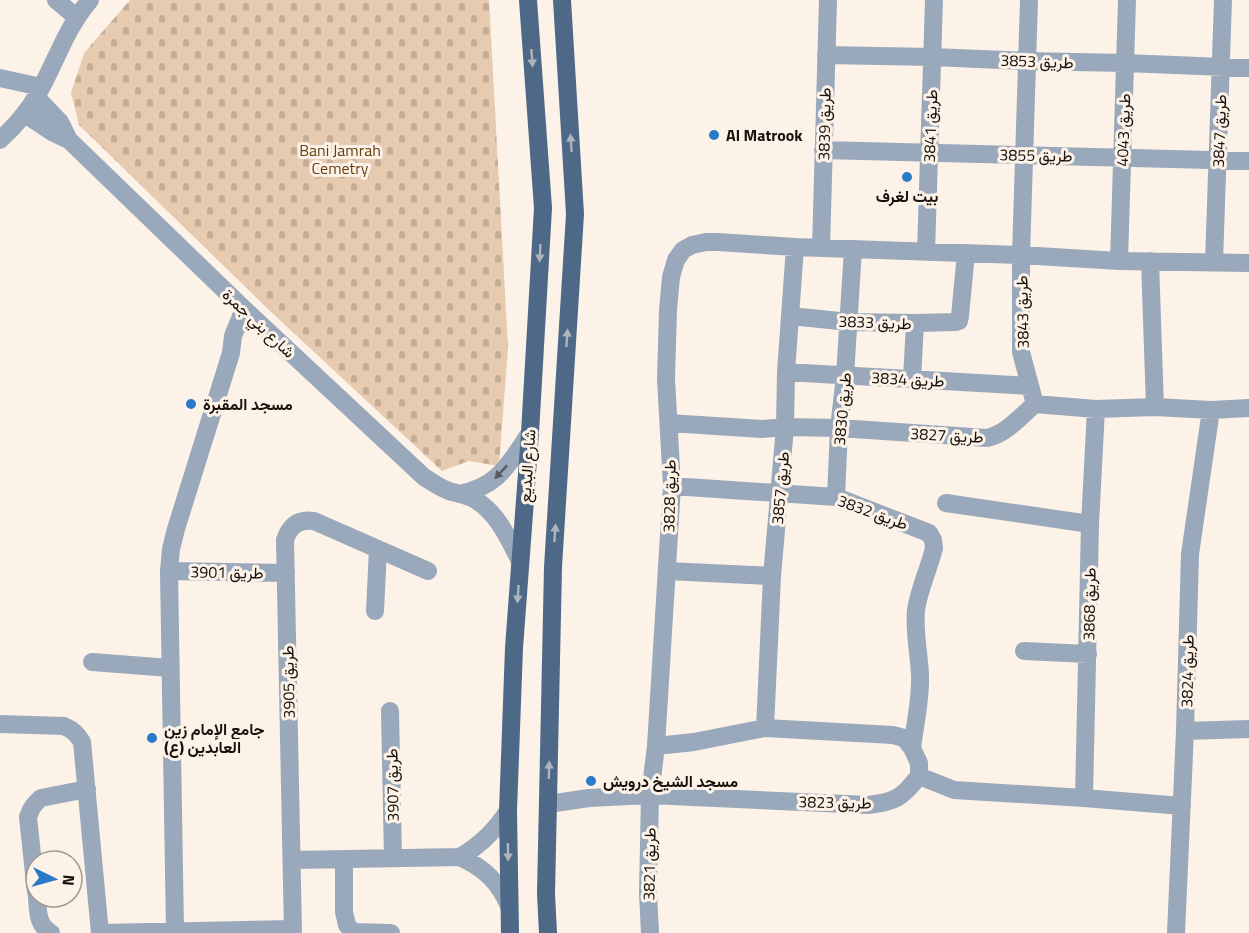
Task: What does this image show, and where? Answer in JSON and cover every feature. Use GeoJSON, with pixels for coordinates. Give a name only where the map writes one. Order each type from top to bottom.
{"type":"FeatureCollection","features":[{"type":"Feature","properties":{"kind":"main road","name":"شارع البديع"},"geometry":{"type":"LineString","coordinates":[[510,933],[508,811],[514,648],[530,433],[543,208],[528,0]]}},
{"type":"Feature","properties":{"kind":"main road","name":"شارع البديع"},"geometry":{"type":"LineString","coordinates":[[548,933],[546,894],[553,567],[575,214],[562,0]]}},
{"type":"Feature","properties":{"kind":"street"},"geometry":{"type":"LineString","coordinates":[[56,0],[76,17]]}},
{"type":"Feature","properties":{"kind":"street"},"geometry":{"type":"LineString","coordinates":[[0,140],[25,114],[39,92],[76,17],[90,0]]}},
{"type":"Feature","properties":{"kind":"street","name":"طريق 3839"},"geometry":{"type":"LineString","coordinates":[[821,248],[828,0]]}},
{"type":"Feature","properties":{"kind":"street","name":"طريق 3841"},"geometry":{"type":"LineString","coordinates":[[926,252],[934,0]]}},
{"type":"Feature","properties":{"kind":"street","name":"طريق 3843"},"geometry":{"type":"LineString","coordinates":[[1029,0],[1021,255],[1021,352],[1035,404]]}},
{"type":"Feature","properties":{"kind":"street","name":"طريق 4043"},"geometry":{"type":"LineString","coordinates":[[1119,261],[1127,0]]}},
{"type":"Feature","properties":{"kind":"street","name":"طريق 3847"},"geometry":{"type":"LineString","coordinates":[[1214,262],[1223,0]]}},
{"type":"Feature","properties":{"kind":"street","name":"طريق 3853"},"geometry":{"type":"LineString","coordinates":[[826,55],[1249,68]]}},
{"type":"Feature","properties":{"kind":"street"},"geometry":{"type":"LineString","coordinates":[[0,78],[39,92]]}},
{"type":"Feature","properties":{"kind":"street","name":"شارع بني جمرة"},"geometry":{"type":"LineString","coordinates":[[39,92],[60,122],[69,140]]}},
{"type":"Feature","properties":{"kind":"street","name":"شارع بني جمرة"},"geometry":{"type":"LineString","coordinates":[[25,114],[69,140],[250,315],[424,477],[446,490],[471,498],[493,515],[520,561]]}},
{"type":"Feature","properties":{"kind":"street","name":"طريق 3855"},"geometry":{"type":"LineString","coordinates":[[823,150],[1249,161]]}},
{"type":"Feature","properties":{"kind":"street","name":"طريق 3828"},"geometry":{"type":"LineString","coordinates":[[650,795],[656,746],[672,486],[666,379],[671,277],[676,260],[683,250],[692,244],[718,242],[795,247]]}},
{"type":"Feature","properties":{"kind":"street"},"geometry":{"type":"LineString","coordinates":[[795,247],[1119,261],[1249,263]]}},
{"type":"Feature","properties":{"kind":"street","name":"طريق 3857"},"geometry":{"type":"LineString","coordinates":[[765,728],[772,576],[795,247]]}},
{"type":"Feature","properties":{"kind":"street","name":"طريق 3830"},"geometry":{"type":"LineString","coordinates":[[836,497],[853,249]]}},
{"type":"Feature","properties":{"kind":"street","name":"طريق 3833"},"geometry":{"type":"LineString","coordinates":[[791,316],[849,322],[953,323],[959,321],[966,253]]}},
{"type":"Feature","properties":{"kind":"street"},"geometry":{"type":"LineString","coordinates":[[1150,261],[1155,407]]}},
{"type":"Feature","properties":{"kind":"street"},"geometry":{"type":"LineString","coordinates":[[175,932],[170,668],[169,570],[171,549],[231,353],[238,346],[250,315]]}},
{"type":"Feature","properties":{"kind":"street"},"geometry":{"type":"LineString","coordinates":[[912,379],[915,323]]}},
{"type":"Feature","properties":{"kind":"street","name":"طريق 3834"},"geometry":{"type":"LineString","coordinates":[[786,372],[1030,386]]}},
{"type":"Feature","properties":{"kind":"street"},"geometry":{"type":"LineString","coordinates":[[1035,404],[1096,409],[1249,408]]}},
{"type":"Feature","properties":{"kind":"street","name":"طريق 3827"},"geometry":{"type":"LineString","coordinates":[[669,423],[762,429],[839,428],[987,438],[1004,432],[1035,404]]}},
{"type":"Feature","properties":{"kind":"street","name":"طريق 3868"},"geometry":{"type":"LineString","coordinates":[[1084,798],[1090,524],[1096,409]]}},
{"type":"Feature","properties":{"kind":"street","name":"طريق 3824"},"geometry":{"type":"LineString","coordinates":[[1176,933],[1190,554],[1211,410]]}},
{"type":"Feature","properties":{"kind":"street"},"geometry":{"type":"LineString","coordinates":[[459,494],[476,490],[492,481],[505,468],[530,433]]}},
{"type":"Feature","properties":{"kind":"street","name":"طريق 3832"},"geometry":{"type":"LineString","coordinates":[[672,486],[836,497],[929,533],[934,548],[917,609],[915,633],[920,682],[912,748]]}},
{"type":"Feature","properties":{"kind":"street"},"geometry":{"type":"LineString","coordinates":[[946,503],[1090,524]]}},
{"type":"Feature","properties":{"kind":"street","name":"طريق 3905"},"geometry":{"type":"LineString","coordinates":[[293,931],[285,540],[288,532],[299,522],[314,521],[428,571]]}},
{"type":"Feature","properties":{"kind":"street"},"geometry":{"type":"LineString","coordinates":[[375,611],[378,549]]}},
{"type":"Feature","properties":{"kind":"street","name":"طريق 3901"},"geometry":{"type":"LineString","coordinates":[[169,570],[286,573]]}},
{"type":"Feature","properties":{"kind":"street"},"geometry":{"type":"LineString","coordinates":[[667,572],[772,576]]}},
{"type":"Feature","properties":{"kind":"street"},"geometry":{"type":"LineString","coordinates":[[1024,651],[1088,654]]}},
{"type":"Feature","properties":{"kind":"street"},"geometry":{"type":"LineString","coordinates":[[92,662],[170,668]]}},
{"type":"Feature","properties":{"kind":"street","name":"طريق 3907"},"geometry":{"type":"LineString","coordinates":[[390,711],[393,858]]}},
{"type":"Feature","properties":{"kind":"street"},"geometry":{"type":"LineString","coordinates":[[0,724],[64,726],[72,729],[82,742],[100,933],[293,931]]}},
{"type":"Feature","properties":{"kind":"street"},"geometry":{"type":"LineString","coordinates":[[656,746],[694,742],[765,728],[893,735],[904,738],[912,748],[919,763],[919,776],[954,790],[1182,806]]}},
{"type":"Feature","properties":{"kind":"street"},"geometry":{"type":"LineString","coordinates":[[1185,731],[1249,729]]}},
{"type":"Feature","properties":{"kind":"street","name":"طريق 3823"},"geometry":{"type":"LineString","coordinates":[[548,804],[596,797],[650,795],[868,805],[887,803],[901,796],[919,776]]}},
{"type":"Feature","properties":{"kind":"street"},"geometry":{"type":"LineString","coordinates":[[31,849],[28,817],[35,803],[41,798],[87,789]]}},
{"type":"Feature","properties":{"kind":"street","name":"طريق 3821"},"geometry":{"type":"LineString","coordinates":[[650,795],[648,893],[650,933]]}},
{"type":"Feature","properties":{"kind":"street"},"geometry":{"type":"LineString","coordinates":[[292,860],[460,857],[472,851],[492,833],[508,811]]}},
{"type":"Feature","properties":{"kind":"street"},"geometry":{"type":"LineString","coordinates":[[460,857],[481,868],[490,876],[509,906]]}},
{"type":"Feature","properties":{"kind":"street"},"geometry":{"type":"LineString","coordinates":[[344,859],[347,925],[353,932],[391,933]]}},
{"type":"Feature","properties":{"kind":"street"},"geometry":{"type":"LineString","coordinates":[[38,909],[42,926],[51,933]]}},
{"type":"Feature","properties":{"kind":"green space","name":"Bani Jamrah Cemetry"},"geometry":{"type":"Polygon","coordinates":[[[130,0],[489,0],[508,348],[499,466],[469,461],[442,471],[270,311],[79,125],[71,93],[84,53],[130,0]]]}},
{"type":"Feature","properties":{"kind":"place","name":"Al Matrook"},"geometry":{"type":"Point","coordinates":[714,135]}},
{"type":"Feature","properties":{"kind":"place","name":"بيت لغرف"},"geometry":{"type":"Point","coordinates":[907,177]}},
{"type":"Feature","properties":{"kind":"place","name":"مسجد المقبرة"},"geometry":{"type":"Point","coordinates":[191,404]}},
{"type":"Feature","properties":{"kind":"place","name":"جامع الإمام زين العابدين (ع)"},"geometry":{"type":"Point","coordinates":[152,738]}},
{"type":"Feature","properties":{"kind":"place","name":"مسجد الشيخ درويش"},"geometry":{"type":"Point","coordinates":[591,781]}}]}
